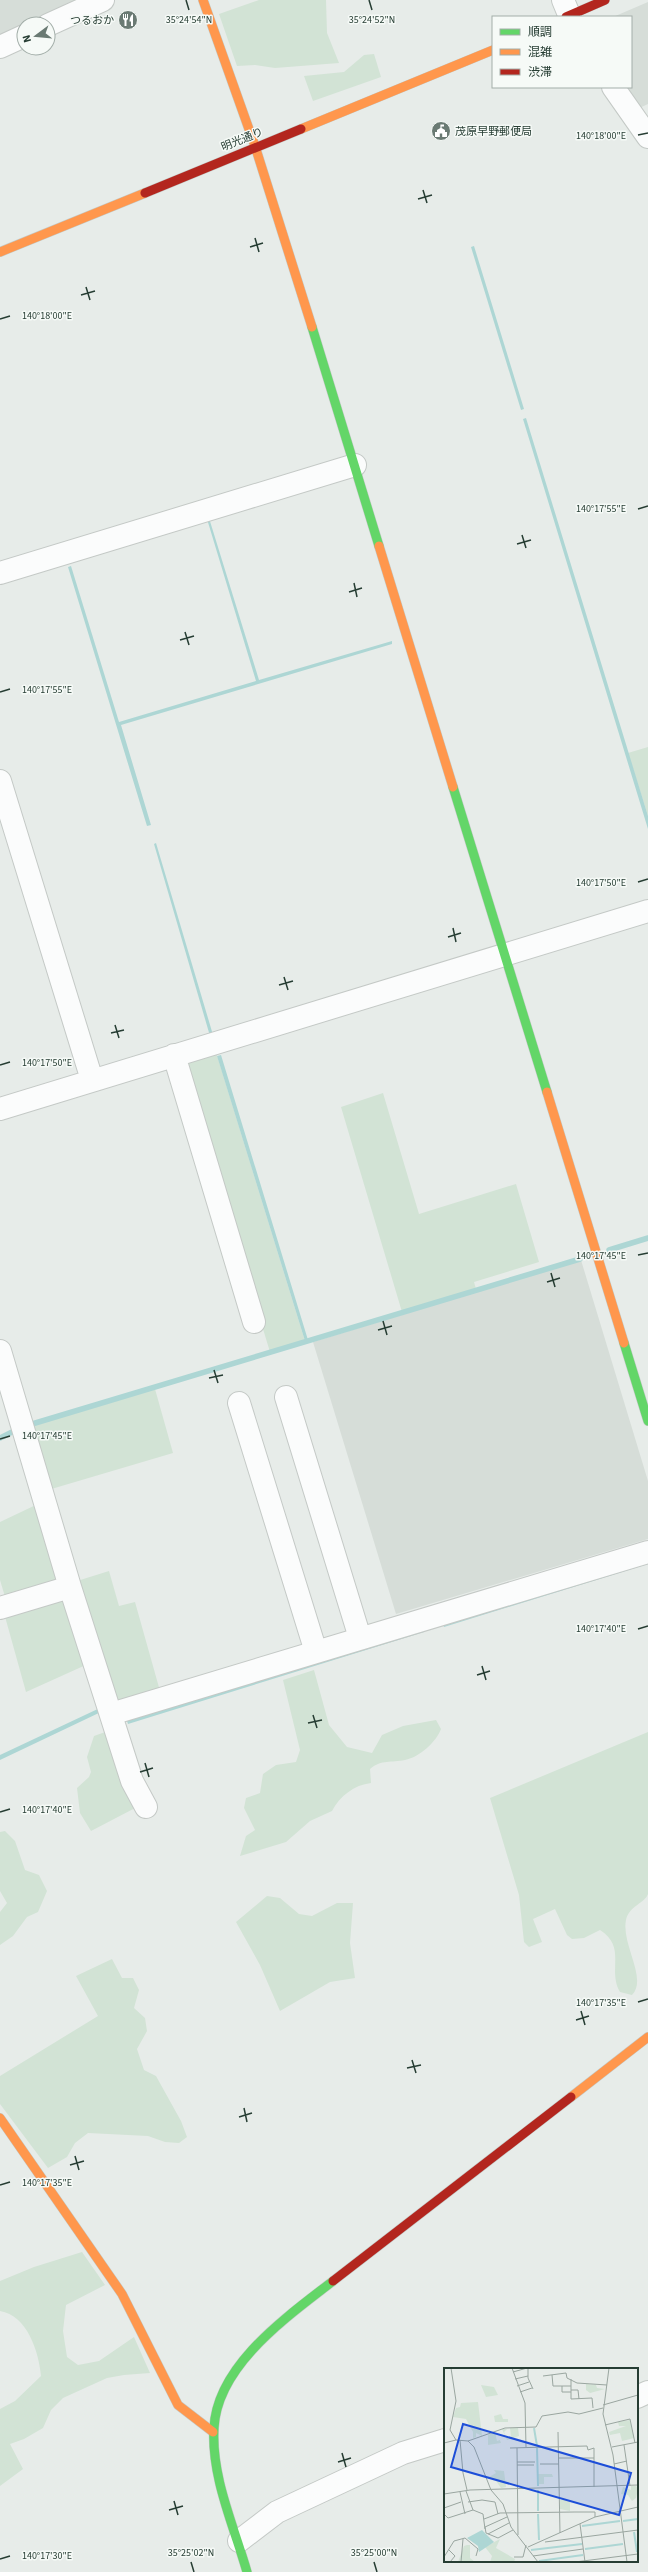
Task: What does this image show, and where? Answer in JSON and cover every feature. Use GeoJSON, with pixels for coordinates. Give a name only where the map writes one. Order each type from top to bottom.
{"type":"FeatureCollection","features":[{"type":"Feature","properties":{"kind":"street"},"geometry":{"type":"LineString","coordinates":[[56,21],[104,0]]}},
{"type":"Feature","properties":{"kind":"street"},"geometry":{"type":"LineString","coordinates":[[203,0],[256,146],[506,955],[648,1421]]}},
{"type":"Feature","properties":{"kind":"street"},"geometry":{"type":"LineString","coordinates":[[567,12],[605,0]]}},
{"type":"Feature","properties":{"kind":"street"},"geometry":{"type":"LineString","coordinates":[[0,47],[16,40]]}},
{"type":"Feature","properties":{"kind":"street","name":"明光通り"},"geometry":{"type":"LineString","coordinates":[[0,252],[256,146],[454,68],[492,50]]}},
{"type":"Feature","properties":{"kind":"street"},"geometry":{"type":"LineString","coordinates":[[614,88],[648,137]]}},
{"type":"Feature","properties":{"kind":"street"},"geometry":{"type":"LineString","coordinates":[[0,573],[355,465]]}},
{"type":"Feature","properties":{"kind":"street"},"geometry":{"type":"LineString","coordinates":[[0,781],[92,1080]]}},
{"type":"Feature","properties":{"kind":"street"},"geometry":{"type":"LineString","coordinates":[[0,1109],[648,911]]}},
{"type":"Feature","properties":{"kind":"street"},"geometry":{"type":"LineString","coordinates":[[174,1055],[254,1322]]}},
{"type":"Feature","properties":{"kind":"street"},"geometry":{"type":"LineString","coordinates":[[0,1351],[70,1587],[132,1781],[146,1808]]}},
{"type":"Feature","properties":{"kind":"street"},"geometry":{"type":"LineString","coordinates":[[286,1397],[360,1638]]}},
{"type":"Feature","properties":{"kind":"street"},"geometry":{"type":"LineString","coordinates":[[239,1403],[316,1652]]}},
{"type":"Feature","properties":{"kind":"street"},"geometry":{"type":"LineString","coordinates":[[111,1714],[648,1552]]}},
{"type":"Feature","properties":{"kind":"street"},"geometry":{"type":"LineString","coordinates":[[0,1608],[70,1587]]}},
{"type":"Feature","properties":{"kind":"street"},"geometry":{"type":"LineString","coordinates":[[246,2572],[239,2541],[215,2458],[213,2432],[217,2408],[232,2380],[274,2327],[648,2037]]}},
{"type":"Feature","properties":{"kind":"street"},"geometry":{"type":"LineString","coordinates":[[0,2118],[122,2294],[178,2405],[213,2432]]}},
{"type":"Feature","properties":{"kind":"street"},"geometry":{"type":"LineString","coordinates":[[638,2397],[648,2392]]}},
{"type":"Feature","properties":{"kind":"street"},"geometry":{"type":"LineString","coordinates":[[239,2541],[277,2512],[403,2453],[444,2440]]}},
{"type":"Feature","properties":{"kind":"shaded area"},"geometry":{"type":"Polygon","coordinates":[[[0,0],[86,0],[51,16],[16,16],[16,33],[0,40],[0,0]]]}},
{"type":"Feature","properties":{"kind":"shaded area"},"geometry":{"type":"Polygon","coordinates":[[[648,2],[648,104],[633,111],[619,88],[632,88],[632,16],[615,16],[648,2]]]}},
{"type":"Feature","properties":{"kind":"shaded area"},"geometry":{"type":"Polygon","coordinates":[[[581,1260],[648,1481],[648,1539],[396,1614],[313,1342],[581,1260]]]}},
{"type":"Feature","properties":{"kind":"green space"},"geometry":{"type":"Polygon","coordinates":[[[259,0],[326,0],[327,33],[339,63],[275,68],[255,65],[237,66],[219,14],[259,0]]]}},
{"type":"Feature","properties":{"kind":"green space"},"geometry":{"type":"Polygon","coordinates":[[[374,54],[381,77],[313,101],[304,76],[344,72],[364,55],[374,54]]]}},
{"type":"Feature","properties":{"kind":"green space"},"geometry":{"type":"Polygon","coordinates":[[[648,747],[648,816],[628,753],[648,747]]]}},
{"type":"Feature","properties":{"kind":"green space"},"geometry":{"type":"Polygon","coordinates":[[[215,1049],[305,1341],[270,1352],[181,1059],[215,1049]]]}},
{"type":"Feature","properties":{"kind":"green space"},"geometry":{"type":"Polygon","coordinates":[[[383,1093],[419,1214],[516,1184],[539,1262],[474,1282],[476,1289],[402,1312],[341,1107],[383,1093]]]}},
{"type":"Feature","properties":{"kind":"green space"},"geometry":{"type":"Polygon","coordinates":[[[155,1389],[173,1453],[48,1490],[32,1426],[155,1389]]]}},
{"type":"Feature","properties":{"kind":"green space"},"geometry":{"type":"Polygon","coordinates":[[[40,1503],[62,1578],[6,1600],[0,1580],[0,1522],[40,1503]]]}},
{"type":"Feature","properties":{"kind":"green space"},"geometry":{"type":"Polygon","coordinates":[[[109,1571],[119,1606],[135,1602],[160,1691],[116,1701],[77,1581],[109,1571]]]}},
{"type":"Feature","properties":{"kind":"green space"},"geometry":{"type":"Polygon","coordinates":[[[62,1596],[88,1664],[26,1692],[4,1613],[62,1596]]]}},
{"type":"Feature","properties":{"kind":"green space"},"geometry":{"type":"Polygon","coordinates":[[[314,1670],[329,1725],[347,1747],[372,1753],[382,1735],[403,1726],[436,1720],[441,1729],[431,1744],[416,1756],[405,1760],[383,1763],[374,1766],[370,1769],[371,1783],[359,1786],[348,1792],[343,1796],[332,1811],[310,1821],[286,1842],[240,1856],[246,1836],[255,1830],[244,1808],[246,1798],[260,1793],[263,1774],[276,1765],[296,1762],[300,1750],[283,1680],[314,1670]]]}},
{"type":"Feature","properties":{"kind":"green space"},"geometry":{"type":"Polygon","coordinates":[[[108,1731],[137,1807],[91,1831],[80,1813],[77,1788],[89,1777],[91,1772],[87,1757],[94,1736],[108,1731]]]}},
{"type":"Feature","properties":{"kind":"green space"},"geometry":{"type":"Polygon","coordinates":[[[648,1732],[648,1894],[644,1900],[630,1911],[626,1920],[625,1929],[637,1980],[636,1988],[632,1995],[620,1992],[615,1975],[615,1951],[613,1944],[600,1930],[584,1938],[572,1939],[567,1935],[555,1909],[533,1919],[542,1942],[529,1947],[524,1942],[519,1895],[490,1798],[648,1732]]]}},
{"type":"Feature","properties":{"kind":"green space"},"geometry":{"type":"Polygon","coordinates":[[[5,1831],[15,1841],[25,1870],[39,1875],[47,1891],[38,1912],[27,1917],[13,1936],[0,1945],[0,1912],[7,1903],[0,1891],[0,1832],[5,1831]]]}},
{"type":"Feature","properties":{"kind":"green space"},"geometry":{"type":"Polygon","coordinates":[[[267,1896],[280,1898],[299,1914],[312,1916],[337,1903],[353,1903],[350,1943],[355,1978],[330,1982],[280,2011],[260,1965],[236,1922],[267,1896]]]}},
{"type":"Feature","properties":{"kind":"green space"},"geometry":{"type":"Polygon","coordinates":[[[112,1959],[122,1978],[133,1978],[139,1990],[134,2008],[145,2018],[147,2031],[137,2049],[144,2070],[156,2076],[181,2121],[187,2137],[179,2143],[165,2142],[148,2136],[88,2133],[75,2143],[67,2157],[48,2168],[0,2104],[0,2076],[98,2016],[76,1976],[112,1959]]]}},
{"type":"Feature","properties":{"kind":"green space"},"geometry":{"type":"Polygon","coordinates":[[[82,2252],[105,2285],[66,2305],[63,2331],[67,2357],[78,2365],[99,2361],[134,2337],[150,2373],[107,2378],[63,2398],[51,2410],[43,2428],[24,2439],[10,2444],[23,2469],[0,2486],[0,2409],[15,2401],[41,2376],[38,2356],[30,2336],[18,2319],[0,2311],[0,2281],[34,2267],[82,2252]]]}},
{"type":"Feature","properties":{"kind":"water"},"geometry":{"type":"Polygon","coordinates":[[[474,246],[524,409],[521,410],[471,247],[474,246]]]}},
{"type":"Feature","properties":{"kind":"water"},"geometry":{"type":"Polygon","coordinates":[[[526,418],[648,816],[648,829],[523,419],[526,418]]]}},
{"type":"Feature","properties":{"kind":"water"},"geometry":{"type":"Polygon","coordinates":[[[209,518],[259,680],[392,641],[392,644],[121,725],[151,825],[147,826],[68,567],[71,566],[119,722],[256,681],[207,519],[209,518]]]}},
{"type":"Feature","properties":{"kind":"water"},"geometry":{"type":"Polygon","coordinates":[[[156,843],[213,1035],[210,1036],[154,844],[156,843]]]}},
{"type":"Feature","properties":{"kind":"water"},"geometry":{"type":"Polygon","coordinates":[[[221,1055],[308,1340],[305,1341],[217,1056],[221,1055]]]}},
{"type":"Feature","properties":{"kind":"water"},"geometry":{"type":"Polygon","coordinates":[[[648,1562],[648,1564],[444,1627],[443,1624],[648,1562]]]}},
{"type":"Feature","properties":{"kind":"water"},"geometry":{"type":"Polygon","coordinates":[[[424,1629],[424,1632],[128,1724],[127,1721],[424,1629]]]}},
{"type":"Feature","properties":{"kind":"water"},"geometry":{"type":"Polygon","coordinates":[[[102,1707],[103,1711],[0,1760],[0,1755],[102,1707]]]}},
{"type":"Feature","properties":{"kind":"waterway"},"geometry":{"type":"LineString","coordinates":[[609,1250],[648,1238]]}},
{"type":"Feature","properties":{"kind":"waterway"},"geometry":{"type":"LineString","coordinates":[[32,1424],[580,1259]]}},
{"type":"Feature","properties":{"kind":"waterway"},"geometry":{"type":"LineString","coordinates":[[0,1438],[12,1432]]}},
{"type":"Feature","properties":{"kind":"traffic: fast"},"geometry":{"type":"LineString","coordinates":[[312,327],[379,546]]}},
{"type":"Feature","properties":{"kind":"traffic: fast"},"geometry":{"type":"LineString","coordinates":[[453,787],[547,1092]]}},
{"type":"Feature","properties":{"kind":"traffic: fast"},"geometry":{"type":"LineString","coordinates":[[624,1343],[648,1421]]}},
{"type":"Feature","properties":{"kind":"traffic: fast"},"geometry":{"type":"LineString","coordinates":[[247,2572],[224,2501],[216,2465],[214,2428],[218,2405],[228,2383],[241,2363],[258,2344],[276,2326],[333,2281]]}},
{"type":"Feature","properties":{"kind":"traffic: slow"},"geometry":{"type":"LineString","coordinates":[[203,0],[255,146],[312,327]]}},
{"type":"Feature","properties":{"kind":"traffic: slow"},"geometry":{"type":"LineString","coordinates":[[301,129],[492,50]]}},
{"type":"Feature","properties":{"kind":"traffic: slow"},"geometry":{"type":"LineString","coordinates":[[0,252],[145,193]]}},
{"type":"Feature","properties":{"kind":"traffic: slow"},"geometry":{"type":"LineString","coordinates":[[379,546],[453,787]]}},
{"type":"Feature","properties":{"kind":"traffic: slow"},"geometry":{"type":"LineString","coordinates":[[547,1092],[624,1343]]}},
{"type":"Feature","properties":{"kind":"traffic: slow"},"geometry":{"type":"LineString","coordinates":[[571,2097],[648,2037]]}},
{"type":"Feature","properties":{"kind":"traffic: slow"},"geometry":{"type":"LineString","coordinates":[[0,2118],[122,2294],[178,2405],[213,2432]]}},
{"type":"Feature","properties":{"kind":"traffic: jam"},"geometry":{"type":"LineString","coordinates":[[568,16],[605,0]]}},
{"type":"Feature","properties":{"kind":"traffic: jam"},"geometry":{"type":"LineString","coordinates":[[145,193],[301,129]]}},
{"type":"Feature","properties":{"kind":"traffic: jam"},"geometry":{"type":"LineString","coordinates":[[333,2281],[571,2097]]}},
{"type":"Feature","properties":{"kind":"place","name":"つるおか"},"geometry":{"type":"Point","coordinates":[128,20]}},
{"type":"Feature","properties":{"kind":"place","name":"茂原早野郵便局"},"geometry":{"type":"Point","coordinates":[441,131]}}]}
